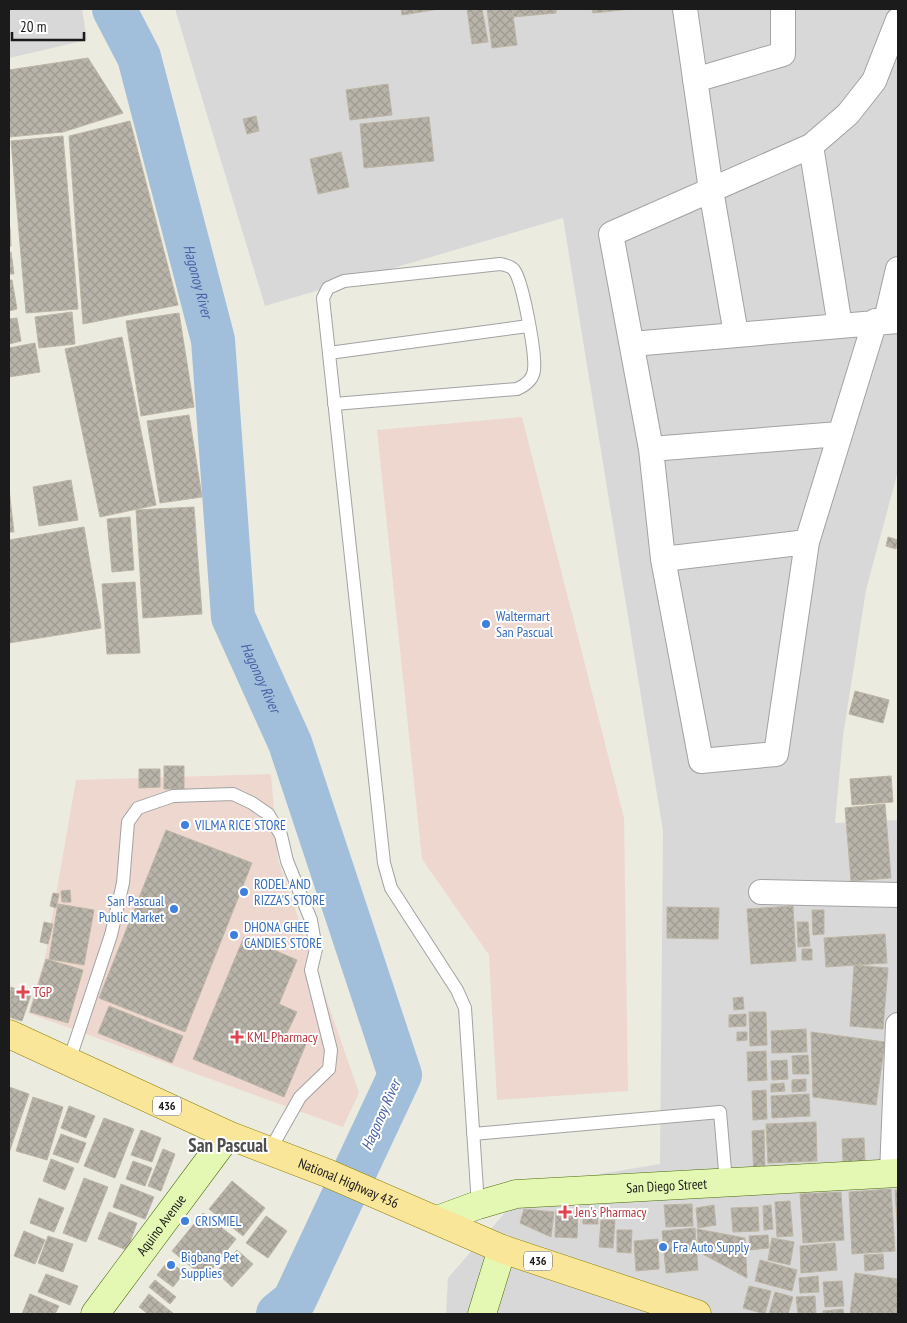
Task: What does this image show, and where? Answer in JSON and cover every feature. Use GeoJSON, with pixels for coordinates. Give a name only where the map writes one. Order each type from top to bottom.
{"type":"FeatureCollection","features":[{"type":"Feature","properties":{"kind":"main road","name":"National Highway 436"},"geometry":{"type":"LineString","coordinates":[[9,1034],[228,1135],[327,1173],[502,1249],[697,1314]]}},
{"type":"Feature","properties":{"kind":"street"},"geometry":{"type":"LineString","coordinates":[[685,9],[711,190],[736,334]]}},
{"type":"Feature","properties":{"kind":"street"},"geometry":{"type":"LineString","coordinates":[[695,80],[783,54],[783,9]]}},
{"type":"Feature","properties":{"kind":"street"},"geometry":{"type":"LineString","coordinates":[[898,20],[874,81],[848,114],[811,146],[611,234],[650,449],[662,559],[701,761],[776,754],[807,542],[839,434],[887,321],[898,269]]}},
{"type":"Feature","properties":{"kind":"street"},"geometry":{"type":"LineString","coordinates":[[811,146],[840,326]]}},
{"type":"Feature","properties":{"kind":"street"},"geometry":{"type":"LineString","coordinates":[[632,344],[887,321]]}},
{"type":"Feature","properties":{"kind":"street"},"geometry":{"type":"LineString","coordinates":[[650,449],[839,434]]}},
{"type":"Feature","properties":{"kind":"street"},"geometry":{"type":"LineString","coordinates":[[662,559],[807,542]]}},
{"type":"Feature","properties":{"kind":"street"},"geometry":{"type":"LineString","coordinates":[[761,892],[898,896]]}},
{"type":"Feature","properties":{"kind":"street"},"geometry":{"type":"LineString","coordinates":[[895,1173],[898,1025]]}},
{"type":"Feature","properties":{"kind":"street","name":"Aquino Avenue"},"geometry":{"type":"LineString","coordinates":[[95,1314],[228,1135]]}},
{"type":"Feature","properties":{"kind":"street","name":"San Diego Street"},"geometry":{"type":"LineString","coordinates":[[437,1220],[478,1204],[516,1194],[895,1173]]}},
{"type":"Feature","properties":{"kind":"street"},"geometry":{"type":"LineString","coordinates":[[482,1314],[502,1249]]}},
{"type":"Feature","properties":{"kind":"lane"},"geometry":{"type":"LineString","coordinates":[[334,404],[517,389],[528,383],[534,370],[528,326],[520,281],[512,268],[500,264],[344,281],[328,288],[323,298],[334,404],[384,863],[391,888],[457,990],[465,1008],[478,1204]]}},
{"type":"Feature","properties":{"kind":"lane"},"geometry":{"type":"LineString","coordinates":[[329,353],[528,326]]}},
{"type":"Feature","properties":{"kind":"lane"},"geometry":{"type":"LineString","coordinates":[[69,1061],[115,918],[123,883],[128,822],[138,808],[173,796],[233,794],[252,803],[268,814],[281,836],[287,861],[311,920],[316,949],[311,970],[331,1050],[329,1069],[300,1097],[270,1150]]}},
{"type":"Feature","properties":{"kind":"lane"},"geometry":{"type":"LineString","coordinates":[[474,1134],[720,1112],[726,1182]]}},
{"type":"Feature","properties":{"kind":"shaded area"},"geometry":{"type":"Polygon","coordinates":[[[9,9],[82,9],[87,40],[9,58],[9,9]]]}},
{"type":"Feature","properties":{"kind":"shaded area"},"geometry":{"type":"Polygon","coordinates":[[[175,9],[898,9],[898,471],[866,590],[843,736],[835,823],[898,820],[898,1314],[446,1314],[448,1278],[528,1186],[660,1164],[663,831],[563,218],[265,306],[175,9]]]}},
{"type":"Feature","properties":{"kind":"shaded area","name":"Waltermart San Pascual"},"geometry":{"type":"Polygon","coordinates":[[[522,417],[624,818],[628,1091],[497,1100],[489,955],[422,859],[377,430],[522,417]]]}},
{"type":"Feature","properties":{"kind":"shaded area","name":"San Pascual Public Market"},"geometry":{"type":"Polygon","coordinates":[[[271,774],[278,860],[359,1093],[343,1127],[28,1013],[45,958],[76,780],[271,774]]]}},
{"type":"Feature","properties":{"kind":"building"},"geometry":{"type":"Polygon","coordinates":[[[401,9],[439,9],[402,15],[401,9]]]}},
{"type":"Feature","properties":{"kind":"building"},"geometry":{"type":"Polygon","coordinates":[[[467,9],[482,9],[488,42],[472,44],[467,9]]]}},
{"type":"Feature","properties":{"kind":"building"},"geometry":{"type":"Polygon","coordinates":[[[487,9],[512,9],[517,45],[492,48],[487,9]]]}},
{"type":"Feature","properties":{"kind":"building"},"geometry":{"type":"Polygon","coordinates":[[[513,9],[556,9],[556,13],[513,17],[513,9]]]}},
{"type":"Feature","properties":{"kind":"building"},"geometry":{"type":"Polygon","coordinates":[[[592,9],[631,9],[593,13],[592,9]]]}},
{"type":"Feature","properties":{"kind":"building"},"geometry":{"type":"Polygon","coordinates":[[[88,58],[123,113],[63,132],[9,137],[9,70],[88,58]]]}},
{"type":"Feature","properties":{"kind":"building"},"geometry":{"type":"Polygon","coordinates":[[[388,84],[392,115],[350,120],[346,90],[388,84]]]}},
{"type":"Feature","properties":{"kind":"building"},"geometry":{"type":"Polygon","coordinates":[[[256,116],[259,131],[247,134],[243,119],[256,116]]]}},
{"type":"Feature","properties":{"kind":"building"},"geometry":{"type":"Polygon","coordinates":[[[429,117],[434,161],[364,168],[360,124],[429,117]]]}},
{"type":"Feature","properties":{"kind":"building"},"geometry":{"type":"Polygon","coordinates":[[[130,121],[178,305],[83,324],[69,136],[130,121]]]}},
{"type":"Feature","properties":{"kind":"building"},"geometry":{"type":"Polygon","coordinates":[[[63,136],[78,309],[26,313],[11,141],[63,136]]]}},
{"type":"Feature","properties":{"kind":"building"},"geometry":{"type":"Polygon","coordinates":[[[341,152],[349,187],[318,194],[310,159],[341,152]]]}},
{"type":"Feature","properties":{"kind":"building"},"geometry":{"type":"Polygon","coordinates":[[[9,228],[11,246],[9,247],[9,228]]]}},
{"type":"Feature","properties":{"kind":"building"},"geometry":{"type":"Polygon","coordinates":[[[9,252],[11,252],[14,274],[9,274],[9,252]]]}},
{"type":"Feature","properties":{"kind":"building"},"geometry":{"type":"Polygon","coordinates":[[[9,280],[12,280],[17,309],[9,311],[9,280]]]}},
{"type":"Feature","properties":{"kind":"building"},"geometry":{"type":"Polygon","coordinates":[[[72,312],[75,344],[39,348],[35,317],[72,312]]]}},
{"type":"Feature","properties":{"kind":"building"},"geometry":{"type":"Polygon","coordinates":[[[179,313],[194,407],[141,416],[126,321],[179,313]]]}},
{"type":"Feature","properties":{"kind":"building"},"geometry":{"type":"Polygon","coordinates":[[[17,318],[21,341],[9,344],[9,319],[17,318]]]}},
{"type":"Feature","properties":{"kind":"building"},"geometry":{"type":"Polygon","coordinates":[[[122,337],[156,505],[100,517],[65,349],[122,337]]]}},
{"type":"Feature","properties":{"kind":"building"},"geometry":{"type":"Polygon","coordinates":[[[35,343],[40,372],[9,377],[9,348],[35,343]]]}},
{"type":"Feature","properties":{"kind":"building"},"geometry":{"type":"Polygon","coordinates":[[[189,415],[202,497],[160,503],[147,421],[189,415]]]}},
{"type":"Feature","properties":{"kind":"building"},"geometry":{"type":"Polygon","coordinates":[[[71,480],[78,520],[39,526],[33,487],[71,480]]]}},
{"type":"Feature","properties":{"kind":"building"},"geometry":{"type":"Polygon","coordinates":[[[9,489],[14,532],[9,532],[9,489]]]}},
{"type":"Feature","properties":{"kind":"building"},"geometry":{"type":"Polygon","coordinates":[[[194,507],[202,614],[143,618],[136,510],[194,507]]]}},
{"type":"Feature","properties":{"kind":"building"},"geometry":{"type":"Polygon","coordinates":[[[130,517],[134,570],[112,572],[107,519],[130,517]]]}},
{"type":"Feature","properties":{"kind":"building"},"geometry":{"type":"Polygon","coordinates":[[[84,527],[101,628],[9,643],[9,540],[84,527]]]}},
{"type":"Feature","properties":{"kind":"building"},"geometry":{"type":"Polygon","coordinates":[[[888,537],[898,540],[896,549],[886,546],[888,537]]]}},
{"type":"Feature","properties":{"kind":"building"},"geometry":{"type":"Polygon","coordinates":[[[135,582],[140,653],[107,654],[102,584],[135,582]]]}},
{"type":"Feature","properties":{"kind":"building"},"geometry":{"type":"Polygon","coordinates":[[[855,691],[889,700],[883,723],[849,714],[855,691]]]}},
{"type":"Feature","properties":{"kind":"building"},"geometry":{"type":"Polygon","coordinates":[[[164,766],[184,766],[184,789],[164,789],[164,766]]]}},
{"type":"Feature","properties":{"kind":"building"},"geometry":{"type":"Polygon","coordinates":[[[139,769],[160,769],[160,787],[139,788],[139,769]]]}},
{"type":"Feature","properties":{"kind":"building"},"geometry":{"type":"Polygon","coordinates":[[[891,776],[893,802],[852,805],[850,779],[891,776]]]}},
{"type":"Feature","properties":{"kind":"building"},"geometry":{"type":"Polygon","coordinates":[[[885,804],[891,878],[851,881],[845,808],[885,804]]]}},
{"type":"Feature","properties":{"kind":"building"},"geometry":{"type":"Polygon","coordinates":[[[166,830],[252,863],[185,1032],[99,998],[166,830]]]}},
{"type":"Feature","properties":{"kind":"building"},"geometry":{"type":"Polygon","coordinates":[[[70,890],[71,902],[62,902],[61,891],[70,890]]]}},
{"type":"Feature","properties":{"kind":"building"},"geometry":{"type":"Polygon","coordinates":[[[53,893],[59,894],[56,908],[50,906],[53,893]]]}},
{"type":"Feature","properties":{"kind":"building"},"geometry":{"type":"Polygon","coordinates":[[[58,904],[94,910],[84,965],[49,959],[58,904]]]}},
{"type":"Feature","properties":{"kind":"building"},"geometry":{"type":"Polygon","coordinates":[[[793,906],[796,961],[751,964],[747,909],[793,906]]]}},
{"type":"Feature","properties":{"kind":"building"},"geometry":{"type":"Polygon","coordinates":[[[667,907],[719,908],[718,939],[667,938],[667,907]]]}},
{"type":"Feature","properties":{"kind":"building"},"geometry":{"type":"Polygon","coordinates":[[[812,910],[824,910],[824,934],[813,935],[812,910]]]}},
{"type":"Feature","properties":{"kind":"building"},"geometry":{"type":"Polygon","coordinates":[[[44,922],[53,924],[48,944],[40,942],[44,922]]]}},
{"type":"Feature","properties":{"kind":"building"},"geometry":{"type":"Polygon","coordinates":[[[797,922],[808,922],[810,946],[798,947],[797,922]]]}},
{"type":"Feature","properties":{"kind":"building"},"geometry":{"type":"Polygon","coordinates":[[[885,934],[887,963],[826,967],[824,938],[885,934]]]}},
{"type":"Feature","properties":{"kind":"building"},"geometry":{"type":"Polygon","coordinates":[[[244,937],[297,960],[279,1004],[297,1012],[286,1035],[306,1044],[284,1097],[193,1059],[244,937]]]}},
{"type":"Feature","properties":{"kind":"building"},"geometry":{"type":"Polygon","coordinates":[[[802,949],[812,949],[812,960],[802,960],[802,949]]]}},
{"type":"Feature","properties":{"kind":"building"},"geometry":{"type":"Polygon","coordinates":[[[46,959],[83,970],[68,1023],[30,1012],[46,959]]]}},
{"type":"Feature","properties":{"kind":"building"},"geometry":{"type":"Polygon","coordinates":[[[854,965],[888,968],[883,1029],[850,1026],[854,965]]]}},
{"type":"Feature","properties":{"kind":"building"},"geometry":{"type":"Polygon","coordinates":[[[11,987],[31,995],[22,1021],[9,1017],[11,987]]]}},
{"type":"Feature","properties":{"kind":"building"},"geometry":{"type":"Polygon","coordinates":[[[743,997],[744,1009],[734,1010],[733,998],[743,997]]]}},
{"type":"Feature","properties":{"kind":"building"},"geometry":{"type":"Polygon","coordinates":[[[109,1006],[183,1036],[172,1063],[98,1033],[109,1006]]]}},
{"type":"Feature","properties":{"kind":"building"},"geometry":{"type":"Polygon","coordinates":[[[749,1012],[766,1012],[767,1045],[750,1046],[749,1012]]]}},
{"type":"Feature","properties":{"kind":"building"},"geometry":{"type":"Polygon","coordinates":[[[746,1014],[746,1026],[729,1027],[729,1015],[746,1014]]]}},
{"type":"Feature","properties":{"kind":"building"},"geometry":{"type":"Polygon","coordinates":[[[806,1029],[807,1052],[772,1053],[771,1031],[806,1029]]]}},
{"type":"Feature","properties":{"kind":"building"},"geometry":{"type":"Polygon","coordinates":[[[737,1032],[747,1032],[747,1040],[737,1041],[737,1032]]]}},
{"type":"Feature","properties":{"kind":"building"},"geometry":{"type":"Polygon","coordinates":[[[811,1032],[885,1042],[876,1105],[813,1097],[811,1032]]]}},
{"type":"Feature","properties":{"kind":"building"},"geometry":{"type":"Polygon","coordinates":[[[766,1051],[767,1080],[748,1081],[747,1052],[766,1051]]]}},
{"type":"Feature","properties":{"kind":"building"},"geometry":{"type":"Polygon","coordinates":[[[808,1055],[809,1074],[793,1074],[792,1056],[808,1055]]]}},
{"type":"Feature","properties":{"kind":"building"},"geometry":{"type":"Polygon","coordinates":[[[787,1060],[788,1079],[772,1080],[771,1061],[787,1060]]]}},
{"type":"Feature","properties":{"kind":"building"},"geometry":{"type":"Polygon","coordinates":[[[806,1079],[806,1091],[792,1092],[792,1080],[806,1079]]]}},
{"type":"Feature","properties":{"kind":"building"},"geometry":{"type":"Polygon","coordinates":[[[784,1083],[785,1091],[771,1092],[771,1084],[784,1083]]]}},
{"type":"Feature","properties":{"kind":"building"},"geometry":{"type":"Polygon","coordinates":[[[9,1087],[29,1094],[9,1153],[9,1087]]]}},
{"type":"Feature","properties":{"kind":"building"},"geometry":{"type":"Polygon","coordinates":[[[766,1090],[767,1119],[753,1120],[752,1091],[766,1090]]]}},
{"type":"Feature","properties":{"kind":"building"},"geometry":{"type":"Polygon","coordinates":[[[809,1094],[810,1116],[772,1118],[771,1096],[809,1094]]]}},
{"type":"Feature","properties":{"kind":"building"},"geometry":{"type":"Polygon","coordinates":[[[33,1097],[63,1107],[47,1160],[16,1151],[33,1097]]]}},
{"type":"Feature","properties":{"kind":"building"},"geometry":{"type":"Polygon","coordinates":[[[69,1106],[95,1116],[86,1138],[61,1128],[69,1106]]]}},
{"type":"Feature","properties":{"kind":"building"},"geometry":{"type":"Polygon","coordinates":[[[104,1118],[134,1129],[115,1178],[84,1166],[104,1118]]]}},
{"type":"Feature","properties":{"kind":"building"},"geometry":{"type":"Polygon","coordinates":[[[816,1122],[817,1161],[768,1163],[766,1124],[816,1122]]]}},
{"type":"Feature","properties":{"kind":"building"},"geometry":{"type":"Polygon","coordinates":[[[141,1130],[161,1138],[152,1162],[131,1155],[141,1130]]]}},
{"type":"Feature","properties":{"kind":"building"},"geometry":{"type":"Polygon","coordinates":[[[764,1130],[765,1179],[754,1179],[752,1131],[764,1130]]]}},
{"type":"Feature","properties":{"kind":"building"},"geometry":{"type":"Polygon","coordinates":[[[61,1134],[86,1143],[78,1163],[53,1154],[61,1134]]]}},
{"type":"Feature","properties":{"kind":"building"},"geometry":{"type":"Polygon","coordinates":[[[864,1138],[865,1161],[843,1162],[842,1139],[864,1138]]]}},
{"type":"Feature","properties":{"kind":"building"},"geometry":{"type":"Polygon","coordinates":[[[163,1149],[175,1154],[161,1191],[148,1186],[163,1149]]]}},
{"type":"Feature","properties":{"kind":"building"},"geometry":{"type":"Polygon","coordinates":[[[51,1159],[74,1168],[65,1190],[43,1181],[51,1159]]]}},
{"type":"Feature","properties":{"kind":"building"},"geometry":{"type":"Polygon","coordinates":[[[133,1161],[152,1168],[145,1186],[126,1179],[133,1161]]]}},
{"type":"Feature","properties":{"kind":"building"},"geometry":{"type":"Polygon","coordinates":[[[84,1178],[108,1187],[86,1242],[63,1233],[84,1178]]]}},
{"type":"Feature","properties":{"kind":"building"},"geometry":{"type":"Polygon","coordinates":[[[232,1181],[265,1208],[243,1236],[209,1209],[232,1181]]]}},
{"type":"Feature","properties":{"kind":"building"},"geometry":{"type":"Polygon","coordinates":[[[121,1184],[154,1197],[145,1219],[113,1207],[121,1184]]]}},
{"type":"Feature","properties":{"kind":"building"},"geometry":{"type":"Polygon","coordinates":[[[891,1189],[895,1251],[852,1254],[849,1192],[891,1189]]]}},
{"type":"Feature","properties":{"kind":"building"},"geometry":{"type":"Polygon","coordinates":[[[895,1190],[898,1190],[898,1237],[895,1190]]]}},
{"type":"Feature","properties":{"kind":"building"},"geometry":{"type":"Polygon","coordinates":[[[841,1192],[844,1240],[803,1243],[800,1194],[841,1192]]]}},
{"type":"Feature","properties":{"kind":"building"},"geometry":{"type":"Polygon","coordinates":[[[39,1198],[64,1208],[54,1232],[30,1223],[39,1198]]]}},
{"type":"Feature","properties":{"kind":"building"},"geometry":{"type":"Polygon","coordinates":[[[790,1201],[793,1236],[777,1237],[775,1202],[790,1201]]]}},
{"type":"Feature","properties":{"kind":"building"},"geometry":{"type":"Polygon","coordinates":[[[692,1204],[693,1226],[666,1227],[664,1205],[692,1204]]]}},
{"type":"Feature","properties":{"kind":"building"},"geometry":{"type":"Polygon","coordinates":[[[714,1205],[716,1225],[698,1228],[696,1208],[714,1205]]]}},
{"type":"Feature","properties":{"kind":"building"},"geometry":{"type":"Polygon","coordinates":[[[771,1205],[773,1229],[764,1230],[763,1206],[771,1205]]]}},
{"type":"Feature","properties":{"kind":"building"},"geometry":{"type":"Polygon","coordinates":[[[758,1207],[759,1231],[733,1232],[731,1208],[758,1207]]]}},
{"type":"Feature","properties":{"kind":"building"},"geometry":{"type":"Polygon","coordinates":[[[524,1209],[554,1212],[551,1237],[520,1223],[524,1209]]]}},
{"type":"Feature","properties":{"kind":"building"},"geometry":{"type":"Polygon","coordinates":[[[597,1209],[598,1224],[583,1224],[582,1210],[597,1209]]]}},
{"type":"Feature","properties":{"kind":"building"},"geometry":{"type":"Polygon","coordinates":[[[556,1210],[578,1211],[577,1238],[555,1237],[556,1210]]]}},
{"type":"Feature","properties":{"kind":"building"},"geometry":{"type":"Polygon","coordinates":[[[109,1212],[137,1223],[127,1250],[98,1239],[109,1212]]]}},
{"type":"Feature","properties":{"kind":"building"},"geometry":{"type":"Polygon","coordinates":[[[203,1213],[236,1239],[205,1278],[172,1251],[203,1213]]]}},
{"type":"Feature","properties":{"kind":"building"},"geometry":{"type":"Polygon","coordinates":[[[266,1216],[287,1231],[268,1258],[246,1243],[266,1216]]]}},
{"type":"Feature","properties":{"kind":"building"},"geometry":{"type":"Polygon","coordinates":[[[601,1220],[615,1220],[613,1248],[599,1247],[601,1220]]]}},
{"type":"Feature","properties":{"kind":"building"},"geometry":{"type":"Polygon","coordinates":[[[695,1228],[698,1270],[666,1273],[662,1231],[695,1228]]]}},
{"type":"Feature","properties":{"kind":"building"},"geometry":{"type":"Polygon","coordinates":[[[697,1229],[745,1238],[747,1278],[699,1252],[697,1229]]]}},
{"type":"Feature","properties":{"kind":"building"},"geometry":{"type":"Polygon","coordinates":[[[617,1230],[632,1230],[631,1253],[617,1252],[617,1230]]]}},
{"type":"Feature","properties":{"kind":"building"},"geometry":{"type":"Polygon","coordinates":[[[24,1231],[45,1240],[35,1264],[14,1256],[24,1231]]]}},
{"type":"Feature","properties":{"kind":"building"},"geometry":{"type":"Polygon","coordinates":[[[768,1235],[769,1248],[750,1250],[749,1236],[768,1235]]]}},
{"type":"Feature","properties":{"kind":"building"},"geometry":{"type":"Polygon","coordinates":[[[48,1236],[73,1244],[63,1272],[38,1263],[48,1236]]]}},
{"type":"Feature","properties":{"kind":"building"},"geometry":{"type":"Polygon","coordinates":[[[772,1238],[794,1242],[790,1265],[768,1260],[772,1238]]]}},
{"type":"Feature","properties":{"kind":"building"},"geometry":{"type":"Polygon","coordinates":[[[658,1239],[659,1269],[636,1271],[634,1241],[658,1239]]]}},
{"type":"Feature","properties":{"kind":"building"},"geometry":{"type":"Polygon","coordinates":[[[835,1243],[837,1270],[801,1273],[800,1246],[835,1243]]]}},
{"type":"Feature","properties":{"kind":"building"},"geometry":{"type":"Polygon","coordinates":[[[237,1250],[253,1264],[232,1287],[216,1272],[237,1250]]]}},
{"type":"Feature","properties":{"kind":"building"},"geometry":{"type":"Polygon","coordinates":[[[883,1254],[884,1269],[865,1271],[864,1255],[883,1254]]]}},
{"type":"Feature","properties":{"kind":"building"},"geometry":{"type":"Polygon","coordinates":[[[169,1260],[184,1273],[173,1287],[157,1275],[169,1260]]]}},
{"type":"Feature","properties":{"kind":"building"},"geometry":{"type":"Polygon","coordinates":[[[760,1260],[797,1270],[792,1291],[755,1281],[760,1260]]]}},
{"type":"Feature","properties":{"kind":"building"},"geometry":{"type":"Polygon","coordinates":[[[855,1273],[898,1279],[898,1314],[850,1314],[855,1273]]]}},
{"type":"Feature","properties":{"kind":"building"},"geometry":{"type":"Polygon","coordinates":[[[46,1274],[78,1286],[70,1305],[38,1292],[46,1274]]]}},
{"type":"Feature","properties":{"kind":"building"},"geometry":{"type":"Polygon","coordinates":[[[818,1276],[819,1292],[800,1293],[799,1278],[818,1276]]]}},
{"type":"Feature","properties":{"kind":"building"},"geometry":{"type":"Polygon","coordinates":[[[155,1280],[176,1297],[170,1304],[149,1287],[155,1280]]]}},
{"type":"Feature","properties":{"kind":"building"},"geometry":{"type":"Polygon","coordinates":[[[842,1281],[844,1306],[825,1307],[823,1282],[842,1281]]]}},
{"type":"Feature","properties":{"kind":"building"},"geometry":{"type":"Polygon","coordinates":[[[749,1286],[771,1291],[765,1314],[743,1308],[749,1286]]]}},
{"type":"Feature","properties":{"kind":"building"},"geometry":{"type":"Polygon","coordinates":[[[775,1292],[793,1297],[788,1314],[769,1314],[775,1292]]]}},
{"type":"Feature","properties":{"kind":"building"},"geometry":{"type":"Polygon","coordinates":[[[30,1294],[59,1306],[55,1314],[22,1314],[30,1294]]]}},
{"type":"Feature","properties":{"kind":"building"},"geometry":{"type":"Polygon","coordinates":[[[149,1294],[174,1314],[148,1314],[139,1307],[149,1294]]]}},
{"type":"Feature","properties":{"kind":"building"},"geometry":{"type":"Polygon","coordinates":[[[815,1296],[816,1314],[798,1314],[796,1297],[815,1296]]]}},
{"type":"Feature","properties":{"kind":"building"},"geometry":{"type":"Polygon","coordinates":[[[843,1309],[844,1314],[823,1314],[823,1311],[843,1309]]]}},
{"type":"Feature","properties":{"kind":"waterway","name":"Hagonoy River"},"geometry":{"type":"LineString","coordinates":[[114,9],[139,57],[213,340],[233,617],[290,743],[400,1075],[294,1301],[278,1314]]}},
{"type":"Feature","properties":{"kind":"place","name":"Waltermart San Pascual"},"geometry":{"type":"Point","coordinates":[486,624]}},
{"type":"Feature","properties":{"kind":"place","name":"VILMA RICE STORE"},"geometry":{"type":"Point","coordinates":[185,825]}},
{"type":"Feature","properties":{"kind":"place","name":"RODEL AND RIZZA'S STORE"},"geometry":{"type":"Point","coordinates":[244,892]}},
{"type":"Feature","properties":{"kind":"place","name":"San Pascual Public Market"},"geometry":{"type":"Point","coordinates":[174,909]}},
{"type":"Feature","properties":{"kind":"place","name":"DHONA GHEE CANDIES STORE"},"geometry":{"type":"Point","coordinates":[234,935]}},
{"type":"Feature","properties":{"kind":"place","name":"TGP"},"geometry":{"type":"Point","coordinates":[23,992]}},
{"type":"Feature","properties":{"kind":"place","name":"KML Pharmacy"},"geometry":{"type":"Point","coordinates":[237,1037]}},
{"type":"Feature","properties":{"kind":"place","name":"Jen's Pharmacy"},"geometry":{"type":"Point","coordinates":[565,1212]}},
{"type":"Feature","properties":{"kind":"place","name":"CRISMIEL"},"geometry":{"type":"Point","coordinates":[185,1221]}},
{"type":"Feature","properties":{"kind":"place","name":"Fra Auto Supply"},"geometry":{"type":"Point","coordinates":[663,1247]}},
{"type":"Feature","properties":{"kind":"place","name":"Bigbang Pet Supplies"},"geometry":{"type":"Point","coordinates":[171,1265]}},
{"type":"Feature","properties":{"kind":"district","name":"San Pascual"},"geometry":{"type":"Point","coordinates":[228,1145]}}]}
